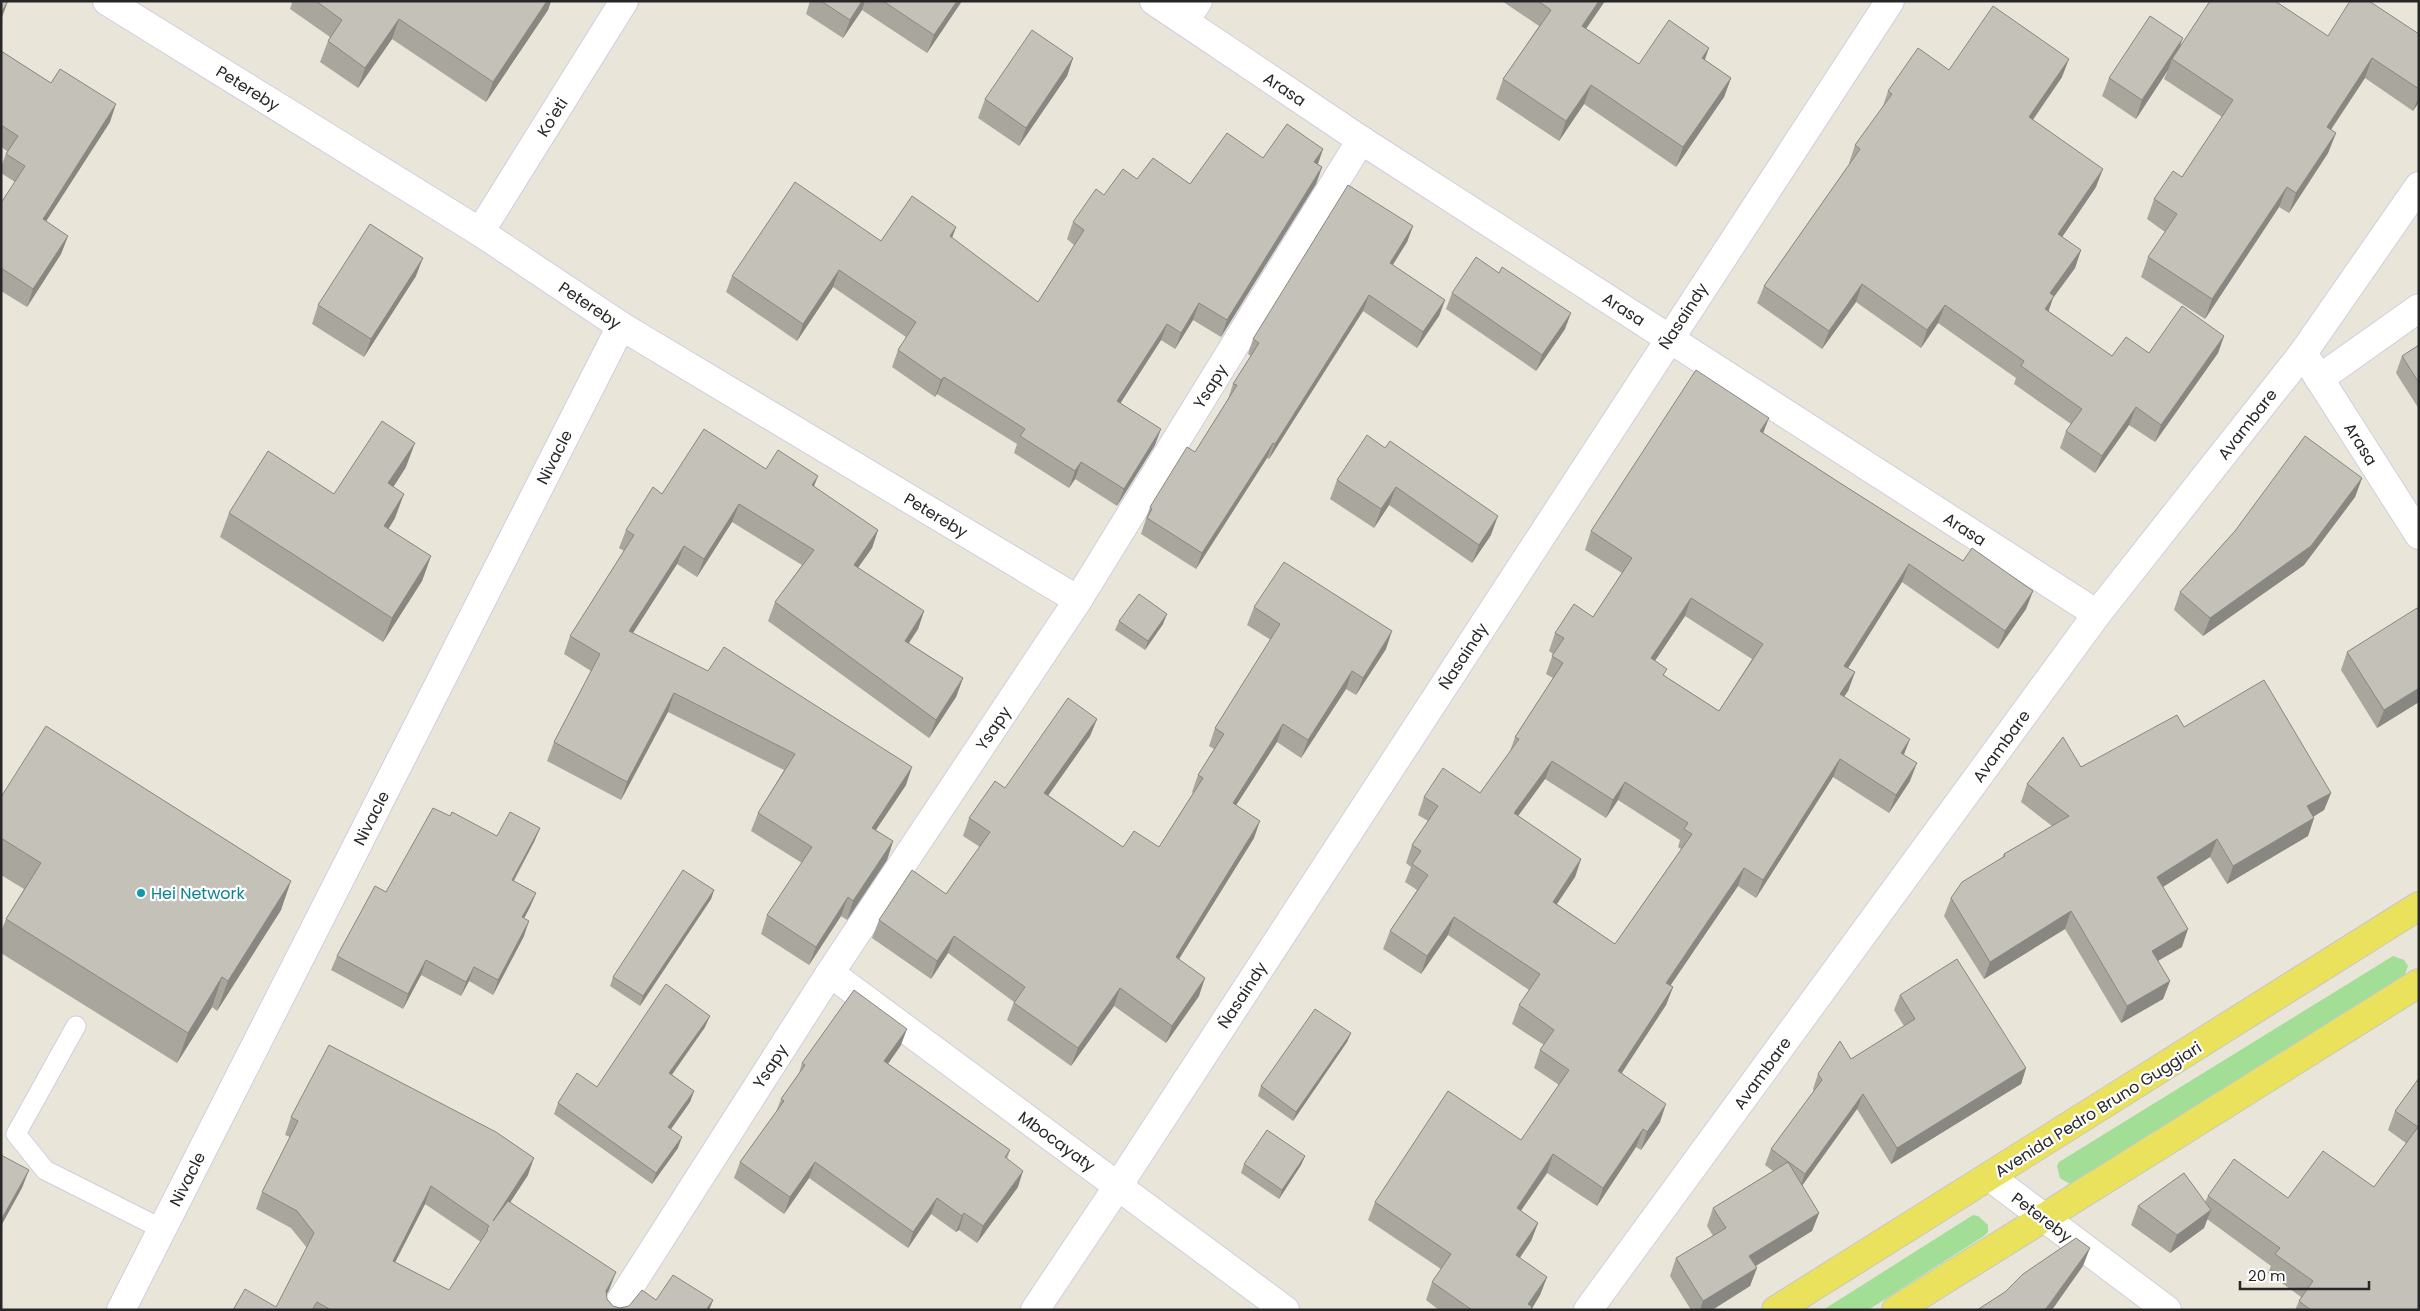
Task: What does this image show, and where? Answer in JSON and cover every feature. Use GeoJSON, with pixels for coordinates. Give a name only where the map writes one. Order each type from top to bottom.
{"type":"FeatureCollection","features":[{"type":"Feature","properties":{"kind":"main road","name":"Avenida Pedro Bruno Guggiari"},"geometry":{"type":"LineString","coordinates":[[1776,1310],[2419,906]]}},
{"type":"Feature","properties":{"kind":"main road"},"geometry":{"type":"LineString","coordinates":[[1896,1310],[2419,983]]}},
{"type":"Feature","properties":{"kind":"street","name":"Petereby"},"geometry":{"type":"LineString","coordinates":[[107,1],[480,232],[621,326],[1078,600]]}},
{"type":"Feature","properties":{"kind":"street","name":"Ko'eti"},"geometry":{"type":"LineString","coordinates":[[480,232],[624,1]]}},
{"type":"Feature","properties":{"kind":"street","name":"Arasa"},"geometry":{"type":"LineString","coordinates":[[1154,1],[1191,11],[1361,140],[2097,614]]}},
{"type":"Feature","properties":{"kind":"street","name":"Ñasaindy"},"geometry":{"type":"LineString","coordinates":[[1035,1310],[1118,1186],[1890,1]]}},
{"type":"Feature","properties":{"kind":"street","name":"Ysapy"},"geometry":{"type":"LineString","coordinates":[[615,1310],[830,973],[1078,600],[1361,140]]}},
{"type":"Feature","properties":{"kind":"street","name":"Avambare"},"geometry":{"type":"LineString","coordinates":[[1588,1310],[2097,614],[2302,354],[2419,186]]}},
{"type":"Feature","properties":{"kind":"street"},"geometry":{"type":"LineString","coordinates":[[2319,379],[2419,308]]}},
{"type":"Feature","properties":{"kind":"street","name":"Nivacle"},"geometry":{"type":"LineString","coordinates":[[121,1310],[621,326]]}},
{"type":"Feature","properties":{"kind":"street","name":"Arasa"},"geometry":{"type":"LineString","coordinates":[[2302,354],[2419,536]]}},
{"type":"Feature","properties":{"kind":"street","name":"Mbocayaty"},"geometry":{"type":"LineString","coordinates":[[830,973],[1285,1310]]}},
{"type":"Feature","properties":{"kind":"street","name":"Petereby"},"geometry":{"type":"LineString","coordinates":[[1990,1177],[2168,1310]]}},
{"type":"Feature","properties":{"kind":"lane"},"geometry":{"type":"LineString","coordinates":[[76,1026],[16,1134],[44,1170],[162,1229]]}},
{"type":"Feature","properties":{"kind":"green space"},"geometry":{"type":"Polygon","coordinates":[[[2393,956],[2404,960],[2408,966],[2404,977],[2070,1184],[2060,1178],[2057,1166],[2059,1162],[2393,956]]]}},
{"type":"Feature","properties":{"kind":"green space"},"geometry":{"type":"Polygon","coordinates":[[[1973,1215],[1978,1216],[1988,1225],[1988,1232],[1984,1236],[1868,1310],[1823,1310],[1973,1215]]]}},
{"type":"Feature","properties":{"kind":"building"},"geometry":{"type":"Polygon","coordinates":[[[1,1],[8,1],[1,13],[1,1]]]}},
{"type":"Feature","properties":{"kind":"building"},"geometry":{"type":"Polygon","coordinates":[[[316,1],[547,1],[493,82],[399,19],[365,68],[328,41],[342,20],[316,1]]]}},
{"type":"Feature","properties":{"kind":"building"},"geometry":{"type":"Polygon","coordinates":[[[821,1],[862,1],[850,20],[821,1]]]}},
{"type":"Feature","properties":{"kind":"building"},"geometry":{"type":"Polygon","coordinates":[[[883,1],[957,1],[934,35],[883,1]]]}},
{"type":"Feature","properties":{"kind":"building"},"geometry":{"type":"Polygon","coordinates":[[[1538,1],[1599,1],[1582,26],[1639,64],[1669,20],[1709,48],[1702,58],[1731,78],[1683,147],[1591,85],[1566,121],[1503,79],[1551,10],[1538,1]]]}},
{"type":"Feature","properties":{"kind":"building"},"geometry":{"type":"Polygon","coordinates":[[[2210,1],[2275,1],[2328,36],[2350,1],[2369,1],[2419,34],[2419,89],[2372,58],[2327,127],[2336,133],[2296,193],[2287,187],[2212,299],[2148,257],[2177,214],[2154,199],[2173,171],[2182,177],[2233,100],[2172,59],[2210,1]]]}},
{"type":"Feature","properties":{"kind":"building"},"geometry":{"type":"Polygon","coordinates":[[[1993,6],[2069,59],[2029,117],[2103,169],[2058,234],[2081,250],[2050,293],[2054,296],[2045,309],[2112,356],[2126,337],[2149,353],[2182,306],[2224,336],[2161,425],[2136,407],[2102,456],[2066,431],[2082,409],[2021,366],[2024,361],[1945,305],[1927,330],[1862,284],[1829,331],[1764,286],[1860,149],[1855,145],[1892,94],[1888,91],[1918,48],[1949,70],[1993,6]]]}},
{"type":"Feature","properties":{"kind":"building"},"geometry":{"type":"Polygon","coordinates":[[[2150,16],[2183,38],[2142,100],[2109,78],[2150,16]]]}},
{"type":"Feature","properties":{"kind":"building"},"geometry":{"type":"Polygon","coordinates":[[[1032,30],[1073,58],[1026,128],[985,99],[1032,30]]]}},
{"type":"Feature","properties":{"kind":"building"},"geometry":{"type":"Polygon","coordinates":[[[1,51],[51,83],[60,69],[116,104],[43,219],[68,236],[33,289],[1,268],[1,203],[25,166],[6,154],[18,136],[1,125],[1,51]]]}},
{"type":"Feature","properties":{"kind":"building"},"geometry":{"type":"Polygon","coordinates":[[[1287,124],[1323,149],[1314,162],[1322,167],[1227,320],[1199,303],[1181,333],[1167,324],[1117,401],[1161,429],[1124,489],[1081,462],[1075,471],[1020,436],[1025,429],[944,377],[941,380],[898,350],[916,322],[839,270],[803,324],[732,276],[795,182],[881,241],[912,196],[956,227],[950,236],[1038,302],[1084,230],[1073,222],[1096,189],[1104,195],[1123,169],[1137,179],[1153,158],[1190,184],[1227,133],[1263,158],[1287,124]]]}},
{"type":"Feature","properties":{"kind":"building"},"geometry":{"type":"Polygon","coordinates":[[[1348,185],[1413,226],[1390,263],[1445,300],[1423,332],[1369,295],[1275,444],[1273,443],[1202,553],[1147,518],[1152,509],[1150,507],[1187,447],[1195,452],[1237,385],[1233,384],[1259,343],[1253,339],[1348,185]]]}},
{"type":"Feature","properties":{"kind":"building"},"geometry":{"type":"Polygon","coordinates":[[[370,224],[423,258],[371,339],[318,305],[370,224]]]}},
{"type":"Feature","properties":{"kind":"building"},"geometry":{"type":"Polygon","coordinates":[[[1476,257],[1499,273],[1502,267],[1571,313],[1542,355],[1452,293],[1476,257]]]}},
{"type":"Feature","properties":{"kind":"building"},"geometry":{"type":"Polygon","coordinates":[[[2419,345],[2419,383],[2402,356],[2419,345]]]}},
{"type":"Feature","properties":{"kind":"building"},"geometry":{"type":"Polygon","coordinates":[[[1696,370],[1769,418],[1760,431],[1963,561],[1972,548],[2033,591],[2005,631],[1909,564],[1844,666],[1855,672],[1840,694],[1910,739],[1901,753],[1917,763],[1896,795],[1840,759],[1763,880],[1744,868],[1666,983],[1673,987],[1618,1071],[1666,1104],[1647,1132],[1643,1129],[1603,1188],[1553,1154],[1517,1208],[1538,1223],[1516,1255],[1547,1277],[1528,1304],[1532,1307],[1530,1310],[1472,1310],[1432,1282],[1451,1254],[1375,1202],[1448,1091],[1521,1140],[1569,1070],[1540,1050],[1554,1030],[1519,1005],[1540,974],[1454,917],[1427,956],[1390,931],[1428,875],[1412,864],[1421,851],[1412,845],[1438,806],[1424,797],[1443,768],[1480,793],[1519,739],[1515,737],[1563,663],[1552,656],[1564,638],[1555,633],[1574,604],[1593,617],[1632,558],[1591,531],[1696,370]],[[1691,598],[1651,658],[1667,669],[1663,675],[1719,711],[1763,644],[1691,598]],[[1552,761],[1514,813],[1581,859],[1553,902],[1615,944],[1692,834],[1684,829],[1688,823],[1625,782],[1613,800],[1552,761]]]}},
{"type":"Feature","properties":{"kind":"building"},"geometry":{"type":"Polygon","coordinates":[[[382,421],[415,443],[388,483],[404,494],[384,526],[431,556],[392,618],[229,513],[268,451],[334,494],[382,421]]]}},
{"type":"Feature","properties":{"kind":"building"},"geometry":{"type":"Polygon","coordinates":[[[704,429],[766,469],[778,450],[818,476],[812,485],[878,530],[854,565],[924,611],[905,641],[963,678],[936,720],[775,602],[814,550],[739,504],[704,559],[684,546],[629,631],[708,671],[724,647],[912,767],[872,828],[893,841],[853,901],[848,897],[816,947],[767,915],[812,847],[758,813],[795,754],[674,693],[627,782],[554,742],[600,654],[570,636],[634,535],[626,530],[653,487],[662,494],[704,429]]]}},
{"type":"Feature","properties":{"kind":"building"},"geometry":{"type":"Polygon","coordinates":[[[1367,435],[1385,448],[1390,441],[1498,516],[1479,545],[1396,487],[1381,509],[1337,480],[1367,435]]]}},
{"type":"Feature","properties":{"kind":"building"},"geometry":{"type":"Polygon","coordinates":[[[2305,436],[2362,478],[2311,546],[2210,618],[2180,592],[2235,531],[2305,436]]]}},
{"type":"Feature","properties":{"kind":"building"},"geometry":{"type":"Polygon","coordinates":[[[1284,562],[1392,631],[1363,678],[1352,671],[1308,740],[1283,724],[1233,803],[1260,821],[1176,957],[1205,978],[1172,1026],[1120,988],[1078,1048],[1014,1003],[1025,987],[954,936],[937,961],[879,920],[912,870],[946,894],[990,832],[969,818],[995,781],[1005,788],[1068,698],[1097,719],[1044,793],[1123,847],[1134,831],[1159,847],[1203,778],[1198,775],[1224,734],[1215,728],[1280,624],[1254,607],[1284,562]]]}},
{"type":"Feature","properties":{"kind":"building"},"geometry":{"type":"Polygon","coordinates":[[[1139,594],[1167,614],[1148,641],[1119,621],[1139,594]]]}},
{"type":"Feature","properties":{"kind":"building"},"geometry":{"type":"Polygon","coordinates":[[[2417,608],[2419,611],[2419,688],[2384,710],[2347,652],[2417,608]]]}},
{"type":"Feature","properties":{"kind":"building"},"geometry":{"type":"Polygon","coordinates":[[[2264,680],[2331,793],[2307,806],[2314,818],[2233,866],[2217,839],[2157,877],[2188,929],[2152,951],[2170,981],[2127,1006],[2071,911],[1990,962],[1951,898],[1962,882],[2005,856],[2004,854],[2069,816],[2027,784],[2063,737],[2081,767],[2177,715],[2184,727],[2264,680]]]}},
{"type":"Feature","properties":{"kind":"building","name":"Hei Network"},"geometry":{"type":"Polygon","coordinates":[[[46,726],[291,881],[228,981],[222,977],[188,1033],[6,919],[41,863],[1,838],[1,797],[46,726]]]}},
{"type":"Feature","properties":{"kind":"building"},"geometry":{"type":"Polygon","coordinates":[[[433,808],[450,816],[452,812],[497,836],[510,812],[540,828],[512,880],[536,893],[522,917],[529,921],[498,980],[474,967],[466,982],[426,960],[408,994],[337,956],[375,886],[386,892],[433,808]]]}},
{"type":"Feature","properties":{"kind":"building"},"geometry":{"type":"Polygon","coordinates":[[[683,870],[714,890],[643,996],[613,977],[683,870]]]}},
{"type":"Feature","properties":{"kind":"building"},"geometry":{"type":"Polygon","coordinates":[[[1957,959],[2026,1068],[1897,1148],[1863,1094],[1805,1174],[1771,1149],[1822,1080],[1818,1074],[1840,1041],[1851,1059],[1915,1019],[1900,995],[1957,959]]]}},
{"type":"Feature","properties":{"kind":"building"},"geometry":{"type":"Polygon","coordinates":[[[666,984],[710,1016],[669,1073],[694,1091],[668,1127],[682,1137],[656,1173],[558,1103],[577,1073],[597,1087],[666,984]]]}},
{"type":"Feature","properties":{"kind":"building"},"geometry":{"type":"Polygon","coordinates":[[[854,990],[907,1029],[884,1061],[1010,1150],[1005,1157],[1023,1171],[983,1226],[964,1213],[962,1216],[937,1198],[913,1232],[815,1162],[790,1197],[740,1162],[784,1101],[781,1099],[805,1065],[802,1063],[854,990]]]}},
{"type":"Feature","properties":{"kind":"building"},"geometry":{"type":"Polygon","coordinates":[[[1315,1009],[1351,1033],[1296,1112],[1261,1086],[1315,1009]]]}},
{"type":"Feature","properties":{"kind":"building"},"geometry":{"type":"Polygon","coordinates":[[[329,1045],[496,1132],[534,1158],[493,1221],[508,1201],[616,1272],[606,1291],[607,1299],[613,1306],[620,1308],[629,1306],[642,1290],[656,1300],[673,1275],[713,1300],[706,1310],[331,1310],[317,1302],[312,1310],[233,1310],[245,1289],[276,1307],[314,1233],[297,1211],[262,1192],[298,1121],[291,1117],[329,1045]],[[431,1186],[393,1261],[449,1290],[489,1226],[431,1186]]]}},
{"type":"Feature","properties":{"kind":"building"},"geometry":{"type":"Polygon","coordinates":[[[2419,1078],[2419,1310],[2311,1310],[2299,1301],[2313,1281],[2275,1254],[2280,1248],[2208,1196],[2234,1159],[2288,1198],[2323,1151],[2374,1187],[2418,1127],[2395,1111],[2419,1078]]]}},
{"type":"Feature","properties":{"kind":"building"},"geometry":{"type":"Polygon","coordinates":[[[1267,1130],[1305,1156],[1282,1190],[1244,1164],[1267,1130]]]}},
{"type":"Feature","properties":{"kind":"building"},"geometry":{"type":"Polygon","coordinates":[[[1,1155],[29,1170],[1,1220],[1,1155]]]}},
{"type":"Feature","properties":{"kind":"building"},"geometry":{"type":"Polygon","coordinates":[[[1788,1162],[1819,1213],[1749,1256],[1757,1268],[1703,1301],[1676,1258],[1726,1228],[1713,1208],[1788,1162]]]}},
{"type":"Feature","properties":{"kind":"building"},"geometry":{"type":"Polygon","coordinates":[[[2184,1173],[2211,1210],[2177,1235],[2138,1206],[2184,1173]]]}},
{"type":"Feature","properties":{"kind":"building"},"geometry":{"type":"Polygon","coordinates":[[[2076,1238],[2090,1248],[2045,1310],[1977,1310],[2005,1292],[2023,1274],[2076,1238]]]}},
{"type":"Feature","properties":{"kind":"place","name":"Hei Network"},"geometry":{"type":"Point","coordinates":[141,893]}}]}
